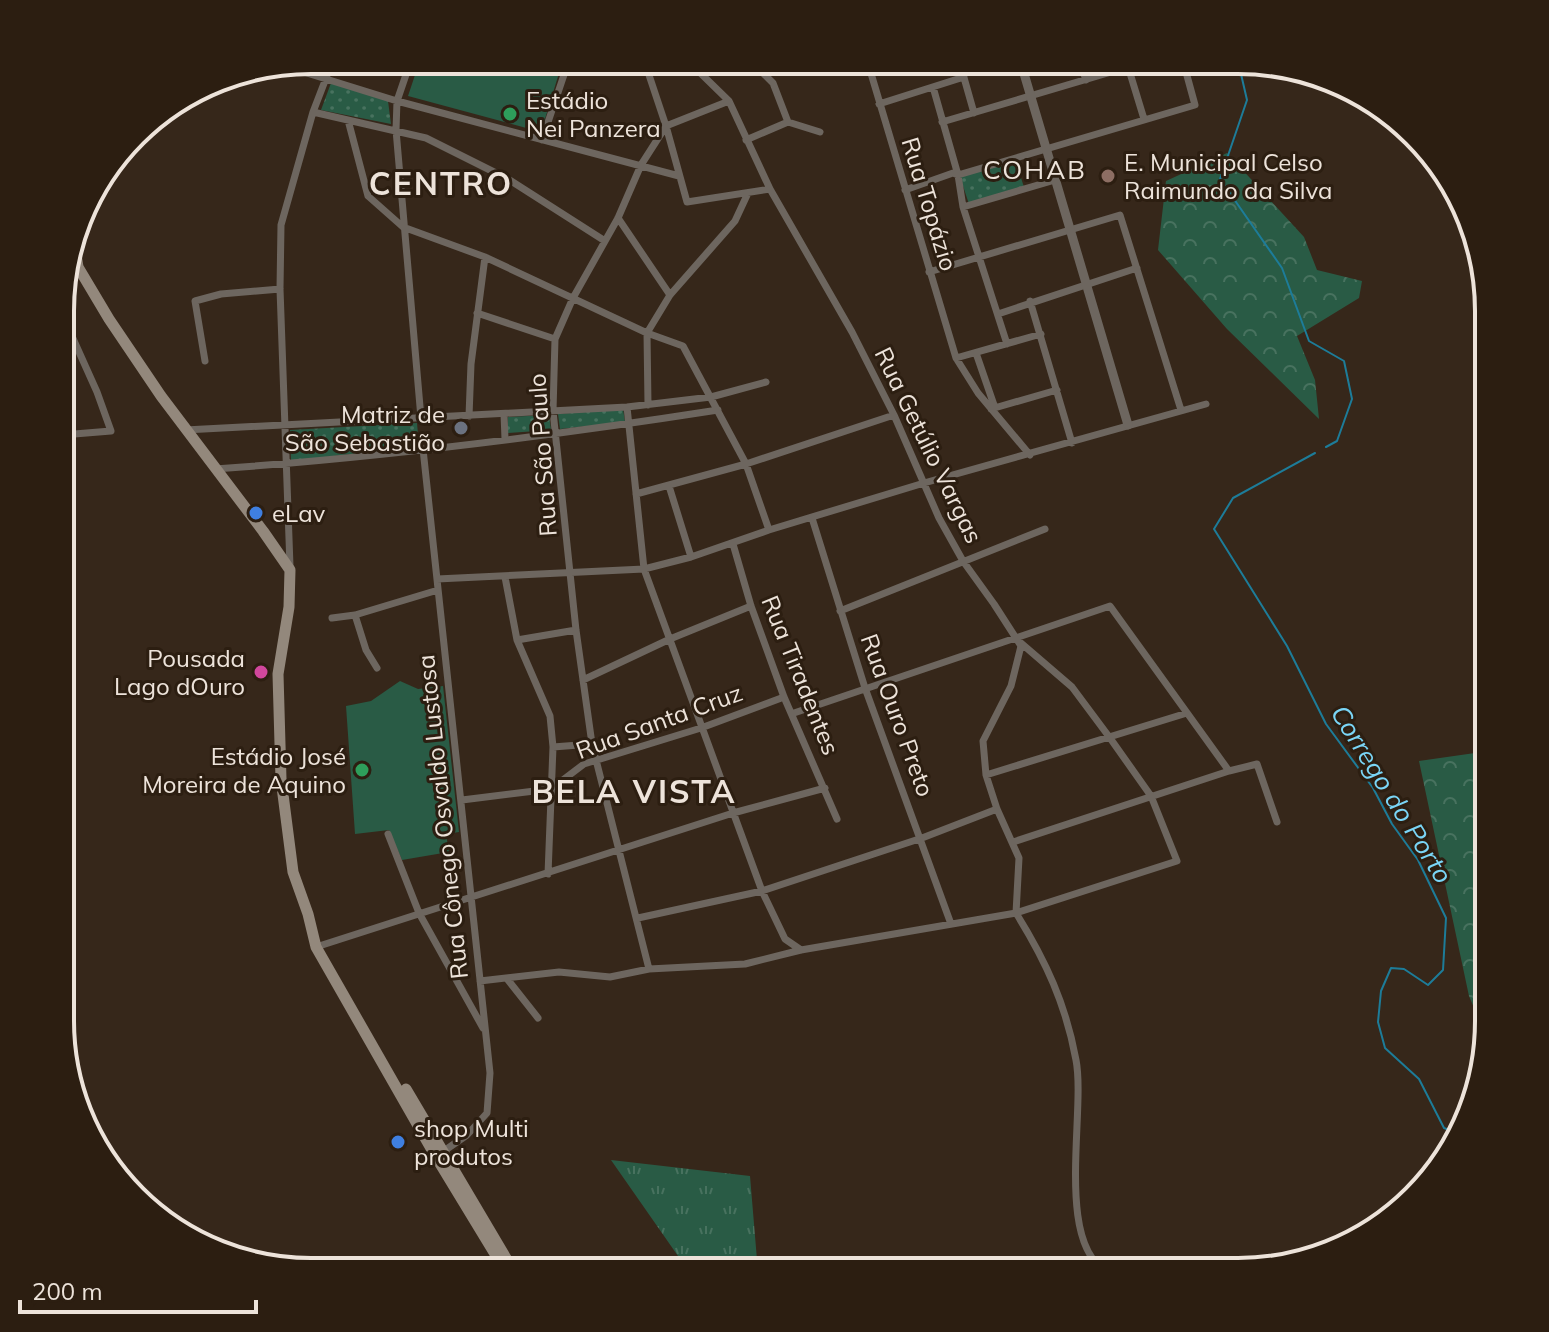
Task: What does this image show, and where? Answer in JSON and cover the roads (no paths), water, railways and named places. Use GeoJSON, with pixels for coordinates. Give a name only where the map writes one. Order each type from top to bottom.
{"type":"FeatureCollection","features":[{"type":"Feature","properties":{"kind":"main road"},"geometry":{"type":"LineString","coordinates":[[78,268],[109,319],[185,430],[290,570],[289,607],[278,674],[281,779],[293,872],[319,946],[497,1257]]}},
{"type":"Feature","properties":{"kind":"street"},"geometry":{"type":"LineString","coordinates":[[313,75],[397,101],[679,176]]}},
{"type":"Feature","properties":{"kind":"street"},"geometry":{"type":"LineString","coordinates":[[290,570],[280,289],[281,225],[313,112],[327,75]]}},
{"type":"Feature","properties":{"kind":"street"},"geometry":{"type":"LineString","coordinates":[[406,75],[397,101],[396,130],[421,418]]}},
{"type":"Feature","properties":{"kind":"street"},"geometry":{"type":"LineString","coordinates":[[542,140],[564,75]]}},
{"type":"Feature","properties":{"kind":"street"},"geometry":{"type":"LineString","coordinates":[[649,75],[687,202],[770,189]]}},
{"type":"Feature","properties":{"kind":"street","name":"Rua Getúlio Vargas"},"geometry":{"type":"LineString","coordinates":[[702,75],[729,101],[770,189],[852,332],[894,415],[939,518],[963,561],[1015,638],[1072,687],[1110,738],[1151,796],[1177,861],[1016,913]]}},
{"type":"Feature","properties":{"kind":"street"},"geometry":{"type":"LineString","coordinates":[[765,75],[773,83],[788,122]]}},
{"type":"Feature","properties":{"kind":"street","name":"Rua Topázio"},"geometry":{"type":"LineString","coordinates":[[871,75],[956,358],[968,379],[1030,455]]}},
{"type":"Feature","properties":{"kind":"street"},"geometry":{"type":"LineString","coordinates":[[1024,75],[1128,425]]}},
{"type":"Feature","properties":{"kind":"street"},"geometry":{"type":"LineString","coordinates":[[1084,75],[1086,80]]}},
{"type":"Feature","properties":{"kind":"street"},"geometry":{"type":"LineString","coordinates":[[942,122],[1099,75]]}},
{"type":"Feature","properties":{"kind":"street"},"geometry":{"type":"LineString","coordinates":[[1130,75],[1144,119]]}},
{"type":"Feature","properties":{"kind":"street"},"geometry":{"type":"LineString","coordinates":[[905,190],[953,173],[958,175],[1195,105],[1187,75]]}},
{"type":"Feature","properties":{"kind":"street"},"geometry":{"type":"LineString","coordinates":[[879,104],[964,77],[974,113]]}},
{"type":"Feature","properties":{"kind":"street"},"geometry":{"type":"LineString","coordinates":[[933,87],[958,175],[963,207],[1007,344]]}},
{"type":"Feature","properties":{"kind":"street"},"geometry":{"type":"LineString","coordinates":[[666,126],[729,101]]}},
{"type":"Feature","properties":{"kind":"street"},"geometry":{"type":"LineString","coordinates":[[313,112],[426,138],[508,179],[605,241]]}},
{"type":"Feature","properties":{"kind":"street"},"geometry":{"type":"LineString","coordinates":[[348,120],[368,196],[403,227],[485,257],[647,333],[683,346],[746,464],[769,530]]}},
{"type":"Feature","properties":{"kind":"street"},"geometry":{"type":"LineString","coordinates":[[746,140],[788,122],[820,132]]}},
{"type":"Feature","properties":{"kind":"street","name":"Rua São Paulo"},"geometry":{"type":"LineString","coordinates":[[649,969],[592,744],[576,630],[553,411],[555,339],[573,298],[618,218],[641,165],[666,126]]}},
{"type":"Feature","properties":{"kind":"street"},"geometry":{"type":"LineString","coordinates":[[963,207],[1055,180]]}},
{"type":"Feature","properties":{"kind":"street"},"geometry":{"type":"LineString","coordinates":[[648,405],[647,333],[670,295],[735,221],[748,193]]}},
{"type":"Feature","properties":{"kind":"street"},"geometry":{"type":"LineString","coordinates":[[929,272],[1120,215],[1181,410]]}},
{"type":"Feature","properties":{"kind":"street"},"geometry":{"type":"LineString","coordinates":[[618,218],[670,295]]}},
{"type":"Feature","properties":{"kind":"street"},"geometry":{"type":"LineString","coordinates":[[469,416],[471,364],[485,257]]}},
{"type":"Feature","properties":{"kind":"street"},"geometry":{"type":"LineString","coordinates":[[998,314],[1137,268]]}},
{"type":"Feature","properties":{"kind":"street"},"geometry":{"type":"LineString","coordinates":[[205,361],[195,301],[221,294],[280,289]]}},
{"type":"Feature","properties":{"kind":"street"},"geometry":{"type":"LineString","coordinates":[[1030,301],[1072,443]]}},
{"type":"Feature","properties":{"kind":"street"},"geometry":{"type":"LineString","coordinates":[[477,313],[555,339]]}},
{"type":"Feature","properties":{"kind":"street"},"geometry":{"type":"LineString","coordinates":[[956,358],[1041,334]]}},
{"type":"Feature","properties":{"kind":"street"},"geometry":{"type":"LineString","coordinates":[[74,341],[111,431],[74,434]]}},
{"type":"Feature","properties":{"kind":"street"},"geometry":{"type":"LineString","coordinates":[[976,353],[993,408],[1057,390]]}},
{"type":"Feature","properties":{"kind":"street"},"geometry":{"type":"LineString","coordinates":[[185,430],[627,407],[711,397],[766,382]]}},
{"type":"Feature","properties":{"kind":"street"},"geometry":{"type":"LineString","coordinates":[[437,579],[644,569],[924,483],[1206,404]]}},
{"type":"Feature","properties":{"kind":"street"},"geometry":{"type":"LineString","coordinates":[[627,407],[644,569],[762,891],[785,939],[801,950]]}},
{"type":"Feature","properties":{"kind":"street"},"geometry":{"type":"LineString","coordinates":[[215,469],[347,459],[718,410]]}},
{"type":"Feature","properties":{"kind":"street"},"geometry":{"type":"LineString","coordinates":[[504,414],[505,439]]}},
{"type":"Feature","properties":{"kind":"street"},"geometry":{"type":"LineString","coordinates":[[636,494],[746,464],[894,415]]}},
{"type":"Feature","properties":{"kind":"street","name":"Rua Cônego Osvaldo Lustosa"},"geometry":{"type":"LineString","coordinates":[[423,449],[490,1073],[487,1113],[467,1135],[440,1154]]}},
{"type":"Feature","properties":{"kind":"street"},"geometry":{"type":"LineString","coordinates":[[669,486],[691,557]]}},
{"type":"Feature","properties":{"kind":"street","name":"Rua Ouro Preto"},"geometry":{"type":"LineString","coordinates":[[812,518],[865,688],[951,924]]}},
{"type":"Feature","properties":{"kind":"street"},"geometry":{"type":"LineString","coordinates":[[840,611],[1045,529]]}},
{"type":"Feature","properties":{"kind":"street","name":"Rua Tiradentes"},"geometry":{"type":"LineString","coordinates":[[733,544],[751,606],[784,697],[794,713],[837,819]]}},
{"type":"Feature","properties":{"kind":"street"},"geometry":{"type":"LineString","coordinates":[[505,577],[517,640],[550,716],[553,747],[548,874]]}},
{"type":"Feature","properties":{"kind":"street"},"geometry":{"type":"LineString","coordinates":[[332,618],[355,615],[438,590]]}},
{"type":"Feature","properties":{"kind":"street"},"geometry":{"type":"LineString","coordinates":[[583,680],[670,639],[751,606]]}},
{"type":"Feature","properties":{"kind":"street"},"geometry":{"type":"LineString","coordinates":[[794,713],[1110,606],[1229,771]]}},
{"type":"Feature","properties":{"kind":"street"},"geometry":{"type":"LineString","coordinates":[[355,615],[366,650],[377,668]]}},
{"type":"Feature","properties":{"kind":"street"},"geometry":{"type":"LineString","coordinates":[[517,640],[576,630]]}},
{"type":"Feature","properties":{"kind":"street"},"geometry":{"type":"LineString","coordinates":[[1015,638],[1021,646],[1011,686],[983,741],[986,775],[1019,858],[1016,913],[1059,992],[1077,1063],[1078,1221],[1086,1249],[1093,1258]]}},
{"type":"Feature","properties":{"kind":"street","name":"Rua Santa Cruz"},"geometry":{"type":"LineString","coordinates":[[551,789],[584,764],[701,728],[784,697]]}},
{"type":"Feature","properties":{"kind":"street"},"geometry":{"type":"LineString","coordinates":[[986,775],[1187,713]]}},
{"type":"Feature","properties":{"kind":"street"},"geometry":{"type":"LineString","coordinates":[[553,747],[592,744]]}},
{"type":"Feature","properties":{"kind":"street"},"geometry":{"type":"LineString","coordinates":[[1013,842],[1257,764],[1277,822]]}},
{"type":"Feature","properties":{"kind":"street"},"geometry":{"type":"LineString","coordinates":[[319,946],[733,813],[825,788]]}},
{"type":"Feature","properties":{"kind":"street"},"geometry":{"type":"LineString","coordinates":[[462,800],[551,789]]}},
{"type":"Feature","properties":{"kind":"street"},"geometry":{"type":"LineString","coordinates":[[638,918],[762,891],[922,838],[997,809]]}},
{"type":"Feature","properties":{"kind":"street"},"geometry":{"type":"LineString","coordinates":[[388,834],[419,913],[484,1029]]}},
{"type":"Feature","properties":{"kind":"street"},"geometry":{"type":"LineString","coordinates":[[480,981],[559,972],[610,977],[649,969],[745,964],[801,950],[1016,913]]}},
{"type":"Feature","properties":{"kind":"street"},"geometry":{"type":"LineString","coordinates":[[508,980],[538,1018]]}},
{"type":"Feature","properties":{"kind":"waterway","name":"Corrego do Porto"},"geometry":{"type":"LineString","coordinates":[[1241,75],[1247,100],[1220,179],[1282,268],[1309,341],[1344,361],[1352,399],[1337,441],[1326,447]]}},
{"type":"Feature","properties":{"kind":"waterway","name":"Corrego do Porto"},"geometry":{"type":"LineString","coordinates":[[1315,453],[1233,498],[1214,529],[1287,646],[1326,724],[1373,788],[1392,824],[1418,860],[1446,918],[1443,970],[1428,985],[1404,969],[1391,968],[1381,991],[1378,1022],[1385,1048],[1419,1079],[1444,1128],[1448,1130]]}},
{"type":"Feature","properties":{"kind":"place","name":"Estádio Nei Panzera"},"geometry":{"type":"Point","coordinates":[510,114]}},
{"type":"Feature","properties":{"kind":"place","name":"E. Municipal Celso Raimundo da Silva"},"geometry":{"type":"Point","coordinates":[1108,176]}},
{"type":"Feature","properties":{"kind":"place","name":"Matriz de São Sebastião"},"geometry":{"type":"Point","coordinates":[461,428]}},
{"type":"Feature","properties":{"kind":"place","name":"eLav"},"geometry":{"type":"Point","coordinates":[256,513]}},
{"type":"Feature","properties":{"kind":"place","name":"Pousada Lago dOuro"},"geometry":{"type":"Point","coordinates":[261,672]}},
{"type":"Feature","properties":{"kind":"place","name":"Estádio José Moreira de Aquino"},"geometry":{"type":"Point","coordinates":[362,770]}},
{"type":"Feature","properties":{"kind":"place","name":"shop Multi produtos"},"geometry":{"type":"Point","coordinates":[398,1142]}},
{"type":"Feature","properties":{"kind":"district","name":"COHAB"},"geometry":{"type":"Point","coordinates":[1035,169]}},
{"type":"Feature","properties":{"kind":"district","name":"CENTRO"},"geometry":{"type":"Point","coordinates":[441,183]}},
{"type":"Feature","properties":{"kind":"district","name":"BELA VISTA"},"geometry":{"type":"Point","coordinates":[634,791]}}]}
